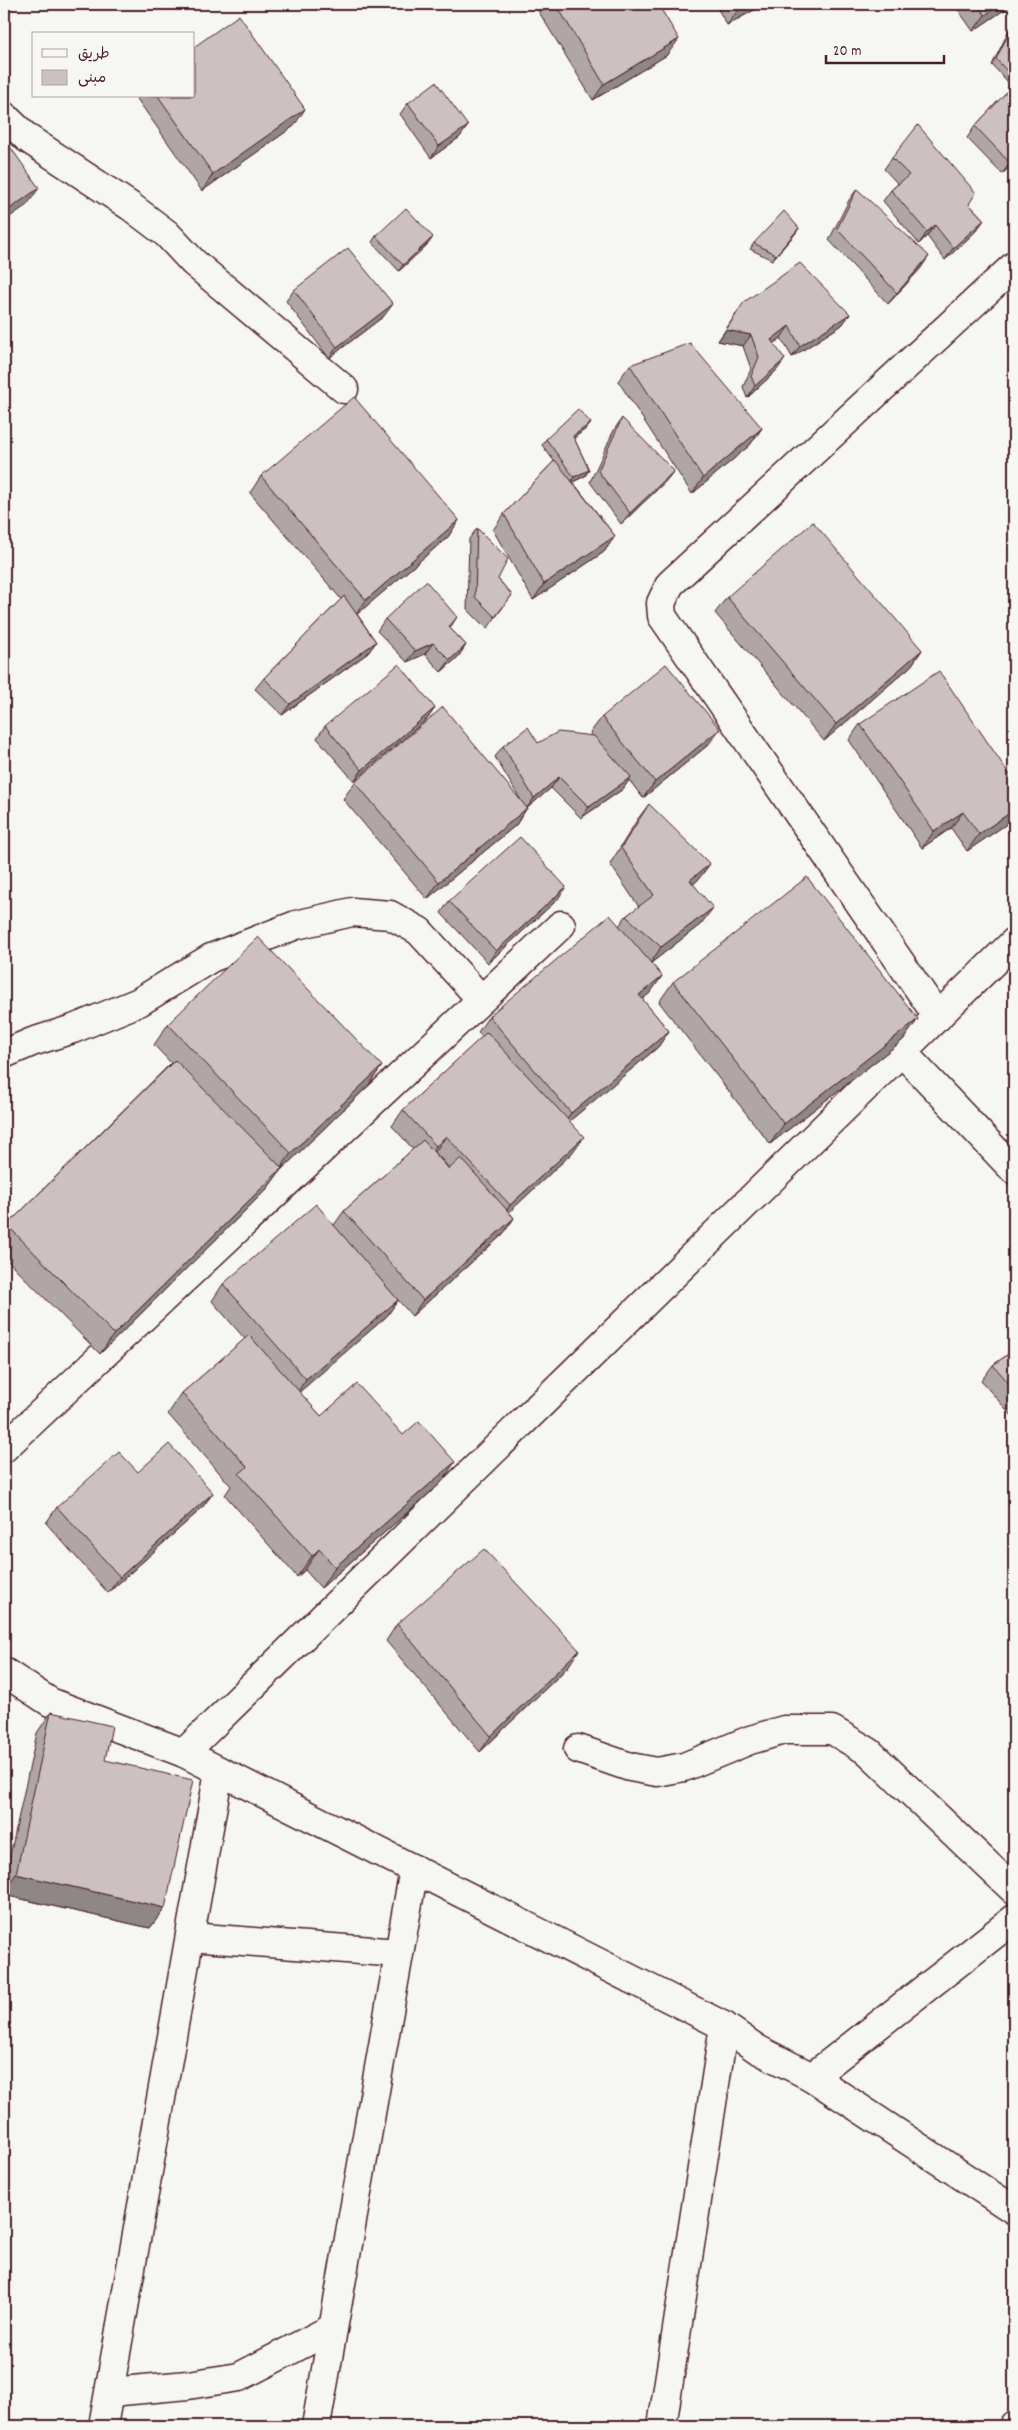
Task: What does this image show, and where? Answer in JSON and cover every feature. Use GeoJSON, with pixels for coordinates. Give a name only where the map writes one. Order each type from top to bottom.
{"type":"FeatureCollection","features":[{"type":"Feature","properties":{"kind":"street"},"geometry":{"type":"LineString","coordinates":[[4,116],[26,138],[130,206],[167,234],[193,262],[344,389]]}},
{"type":"Feature","properties":{"kind":"street"},"geometry":{"type":"LineString","coordinates":[[938,1017],[662,616],[661,603],[670,584],[1014,266]]}},
{"type":"Feature","properties":{"kind":"street"},"geometry":{"type":"LineString","coordinates":[[4,1054],[139,1002],[211,958],[296,925],[352,912],[390,915],[419,931],[482,1000]]}},
{"type":"Feature","properties":{"kind":"street"},"geometry":{"type":"LineString","coordinates":[[4,1448],[561,925]]}},
{"type":"Feature","properties":{"kind":"street"},"geometry":{"type":"LineString","coordinates":[[184,1753],[1014,942]]}},
{"type":"Feature","properties":{"kind":"street"},"geometry":{"type":"LineString","coordinates":[[902,1052],[1014,1170]]}},
{"type":"Feature","properties":{"kind":"street"},"geometry":{"type":"LineString","coordinates":[[4,1672],[50,1702],[184,1753],[724,2026],[757,2049],[812,2077],[1014,2210]]}},
{"type":"Feature","properties":{"kind":"street"},"geometry":{"type":"LineString","coordinates":[[578,1749],[630,1767],[657,1772],[684,1767],[750,1740],[784,1730],[832,1730],[869,1752],[1014,1890]]}},
{"type":"Feature","properties":{"kind":"street"},"geometry":{"type":"LineString","coordinates":[[104,2426],[219,1771]]}},
{"type":"Feature","properties":{"kind":"street"},"geometry":{"type":"LineString","coordinates":[[316,2426],[414,1869]]}},
{"type":"Feature","properties":{"kind":"street"},"geometry":{"type":"LineString","coordinates":[[812,2077],[1014,1919]]}},
{"type":"Feature","properties":{"kind":"street"},"geometry":{"type":"LineString","coordinates":[[190,1937],[399,1953]]}},
{"type":"Feature","properties":{"kind":"street"},"geometry":{"type":"LineString","coordinates":[[662,2426],[724,2026]]}},
{"type":"Feature","properties":{"kind":"street"},"geometry":{"type":"LineString","coordinates":[[110,2392],[188,2385],[238,2376],[333,2328]]}},
{"type":"Feature","properties":{"kind":"building"},"geometry":{"type":"Polygon","coordinates":[[[556,4],[658,4],[679,39],[604,84],[556,4]]]}},
{"type":"Feature","properties":{"kind":"building"},"geometry":{"type":"Polygon","coordinates":[[[736,4],[748,4],[739,9],[736,4]]]}},
{"type":"Feature","properties":{"kind":"building"},"geometry":{"type":"Polygon","coordinates":[[[977,4],[1001,4],[985,15],[977,4]]]}},
{"type":"Feature","properties":{"kind":"building"},"geometry":{"type":"Polygon","coordinates":[[[239,15],[305,109],[213,174],[159,98],[195,98],[195,46],[239,15]]]}},
{"type":"Feature","properties":{"kind":"building"},"geometry":{"type":"Polygon","coordinates":[[[1014,23],[1014,78],[996,59],[1014,23]]]}},
{"type":"Feature","properties":{"kind":"building"},"geometry":{"type":"Polygon","coordinates":[[[436,82],[468,126],[439,146],[408,103],[436,82]]]}},
{"type":"Feature","properties":{"kind":"building"},"geometry":{"type":"Polygon","coordinates":[[[1014,84],[1014,159],[1010,163],[975,126],[1014,84]]]}},
{"type":"Feature","properties":{"kind":"building"},"geometry":{"type":"Polygon","coordinates":[[[918,125],[976,193],[969,204],[984,220],[953,248],[935,225],[927,232],[891,190],[909,175],[892,158],[918,125]]]}},
{"type":"Feature","properties":{"kind":"building"},"geometry":{"type":"Polygon","coordinates":[[[4,138],[39,188],[4,213],[4,138]]]}},
{"type":"Feature","properties":{"kind":"building"},"geometry":{"type":"Polygon","coordinates":[[[857,189],[929,256],[897,293],[837,229],[857,189]]]}},
{"type":"Feature","properties":{"kind":"building"},"geometry":{"type":"Polygon","coordinates":[[[406,208],[433,237],[403,265],[376,236],[406,208]]]}},
{"type":"Feature","properties":{"kind":"building"},"geometry":{"type":"Polygon","coordinates":[[[784,211],[799,228],[776,255],[754,243],[784,211]]]}},
{"type":"Feature","properties":{"kind":"building"},"geometry":{"type":"Polygon","coordinates":[[[348,248],[393,304],[337,347],[294,290],[348,248]]]}},
{"type":"Feature","properties":{"kind":"building"},"geometry":{"type":"Polygon","coordinates":[[[800,263],[850,314],[800,346],[789,326],[771,340],[785,359],[755,386],[751,376],[759,357],[751,335],[726,330],[744,302],[800,263]]]}},
{"type":"Feature","properties":{"kind":"building"},"geometry":{"type":"Polygon","coordinates":[[[690,343],[762,428],[703,478],[630,365],[690,343]]]}},
{"type":"Feature","properties":{"kind":"building"},"geometry":{"type":"Polygon","coordinates":[[[354,397],[459,520],[366,600],[261,476],[354,397]]]}},
{"type":"Feature","properties":{"kind":"building"},"geometry":{"type":"Polygon","coordinates":[[[578,409],[591,423],[573,436],[589,470],[574,477],[546,439],[578,409]]]}},
{"type":"Feature","properties":{"kind":"building"},"geometry":{"type":"Polygon","coordinates":[[[622,418],[674,471],[630,513],[598,471],[622,418]]]}},
{"type":"Feature","properties":{"kind":"building"},"geometry":{"type":"Polygon","coordinates":[[[555,460],[615,536],[544,584],[504,514],[555,460]]]}},
{"type":"Feature","properties":{"kind":"building"},"geometry":{"type":"Polygon","coordinates":[[[813,522],[922,650],[836,724],[727,597],[813,522]]]}},
{"type":"Feature","properties":{"kind":"building"},"geometry":{"type":"Polygon","coordinates":[[[477,528],[508,559],[498,579],[512,595],[495,617],[475,597],[477,528]]]}},
{"type":"Feature","properties":{"kind":"building"},"geometry":{"type":"Polygon","coordinates":[[[426,581],[457,617],[449,627],[466,645],[450,660],[433,643],[415,651],[385,619],[426,581]]]}},
{"type":"Feature","properties":{"kind":"building"},"geometry":{"type":"Polygon","coordinates":[[[344,596],[376,642],[290,704],[264,678],[344,596]]]}},
{"type":"Feature","properties":{"kind":"building"},"geometry":{"type":"Polygon","coordinates":[[[399,664],[435,708],[362,770],[325,726],[399,664]]]}},
{"type":"Feature","properties":{"kind":"building"},"geometry":{"type":"Polygon","coordinates":[[[666,664],[720,729],[655,782],[602,717],[666,664]]]}},
{"type":"Feature","properties":{"kind":"building"},"geometry":{"type":"Polygon","coordinates":[[[939,671],[1014,781],[1014,810],[979,834],[963,812],[934,831],[860,724],[939,671]]]}},
{"type":"Feature","properties":{"kind":"building"},"geometry":{"type":"Polygon","coordinates":[[[443,707],[527,808],[439,882],[355,782],[443,707]]]}},
{"type":"Feature","properties":{"kind":"building"},"geometry":{"type":"Polygon","coordinates":[[[528,727],[538,743],[558,732],[594,736],[631,777],[589,807],[559,777],[534,798],[503,746],[528,727]]]}},
{"type":"Feature","properties":{"kind":"building"},"geometry":{"type":"Polygon","coordinates":[[[649,804],[710,864],[690,880],[713,908],[661,947],[626,916],[654,895],[621,848],[649,804]]]}},
{"type":"Feature","properties":{"kind":"building"},"geometry":{"type":"Polygon","coordinates":[[[520,837],[566,887],[496,951],[449,901],[520,837]]]}},
{"type":"Feature","properties":{"kind":"building"},"geometry":{"type":"Polygon","coordinates":[[[807,877],[918,1019],[784,1124],[673,982],[807,877]]]}},
{"type":"Feature","properties":{"kind":"building"},"geometry":{"type":"Polygon","coordinates":[[[610,915],[662,976],[639,995],[669,1031],[571,1113],[489,1016],[610,915]]]}},
{"type":"Feature","properties":{"kind":"building"},"geometry":{"type":"Polygon","coordinates":[[[258,937],[382,1066],[291,1153],[168,1024],[258,937]]]}},
{"type":"Feature","properties":{"kind":"building"},"geometry":{"type":"Polygon","coordinates":[[[487,1032],[584,1137],[510,1205],[446,1136],[436,1146],[403,1110],[487,1032]]]}},
{"type":"Feature","properties":{"kind":"building"},"geometry":{"type":"Polygon","coordinates":[[[175,1060],[282,1168],[114,1334],[7,1225],[175,1060]]]}},
{"type":"Feature","properties":{"kind":"building"},"geometry":{"type":"Polygon","coordinates":[[[423,1140],[449,1169],[461,1158],[514,1218],[423,1300],[344,1211],[423,1140]]]}},
{"type":"Feature","properties":{"kind":"building"},"geometry":{"type":"Polygon","coordinates":[[[316,1204],[398,1300],[306,1379],[223,1284],[316,1204]]]}},
{"type":"Feature","properties":{"kind":"building"},"geometry":{"type":"Polygon","coordinates":[[[249,1335],[321,1416],[357,1384],[403,1435],[419,1421],[455,1462],[335,1567],[319,1549],[312,1556],[239,1474],[247,1467],[182,1393],[249,1335]]]}},
{"type":"Feature","properties":{"kind":"building"},"geometry":{"type":"Polygon","coordinates":[[[1014,1350],[1014,1389],[993,1365],[1014,1350]]]}},
{"type":"Feature","properties":{"kind":"building"},"geometry":{"type":"Polygon","coordinates":[[[169,1444],[213,1493],[120,1577],[57,1507],[119,1452],[138,1472],[169,1444]]]}},
{"type":"Feature","properties":{"kind":"building"},"geometry":{"type":"Polygon","coordinates":[[[484,1549],[579,1650],[491,1736],[397,1624],[484,1549]]]}},
{"type":"Feature","properties":{"kind":"building"},"geometry":{"type":"Polygon","coordinates":[[[51,1712],[112,1726],[105,1760],[193,1780],[165,1908],[16,1874],[51,1712]]]}}]}
